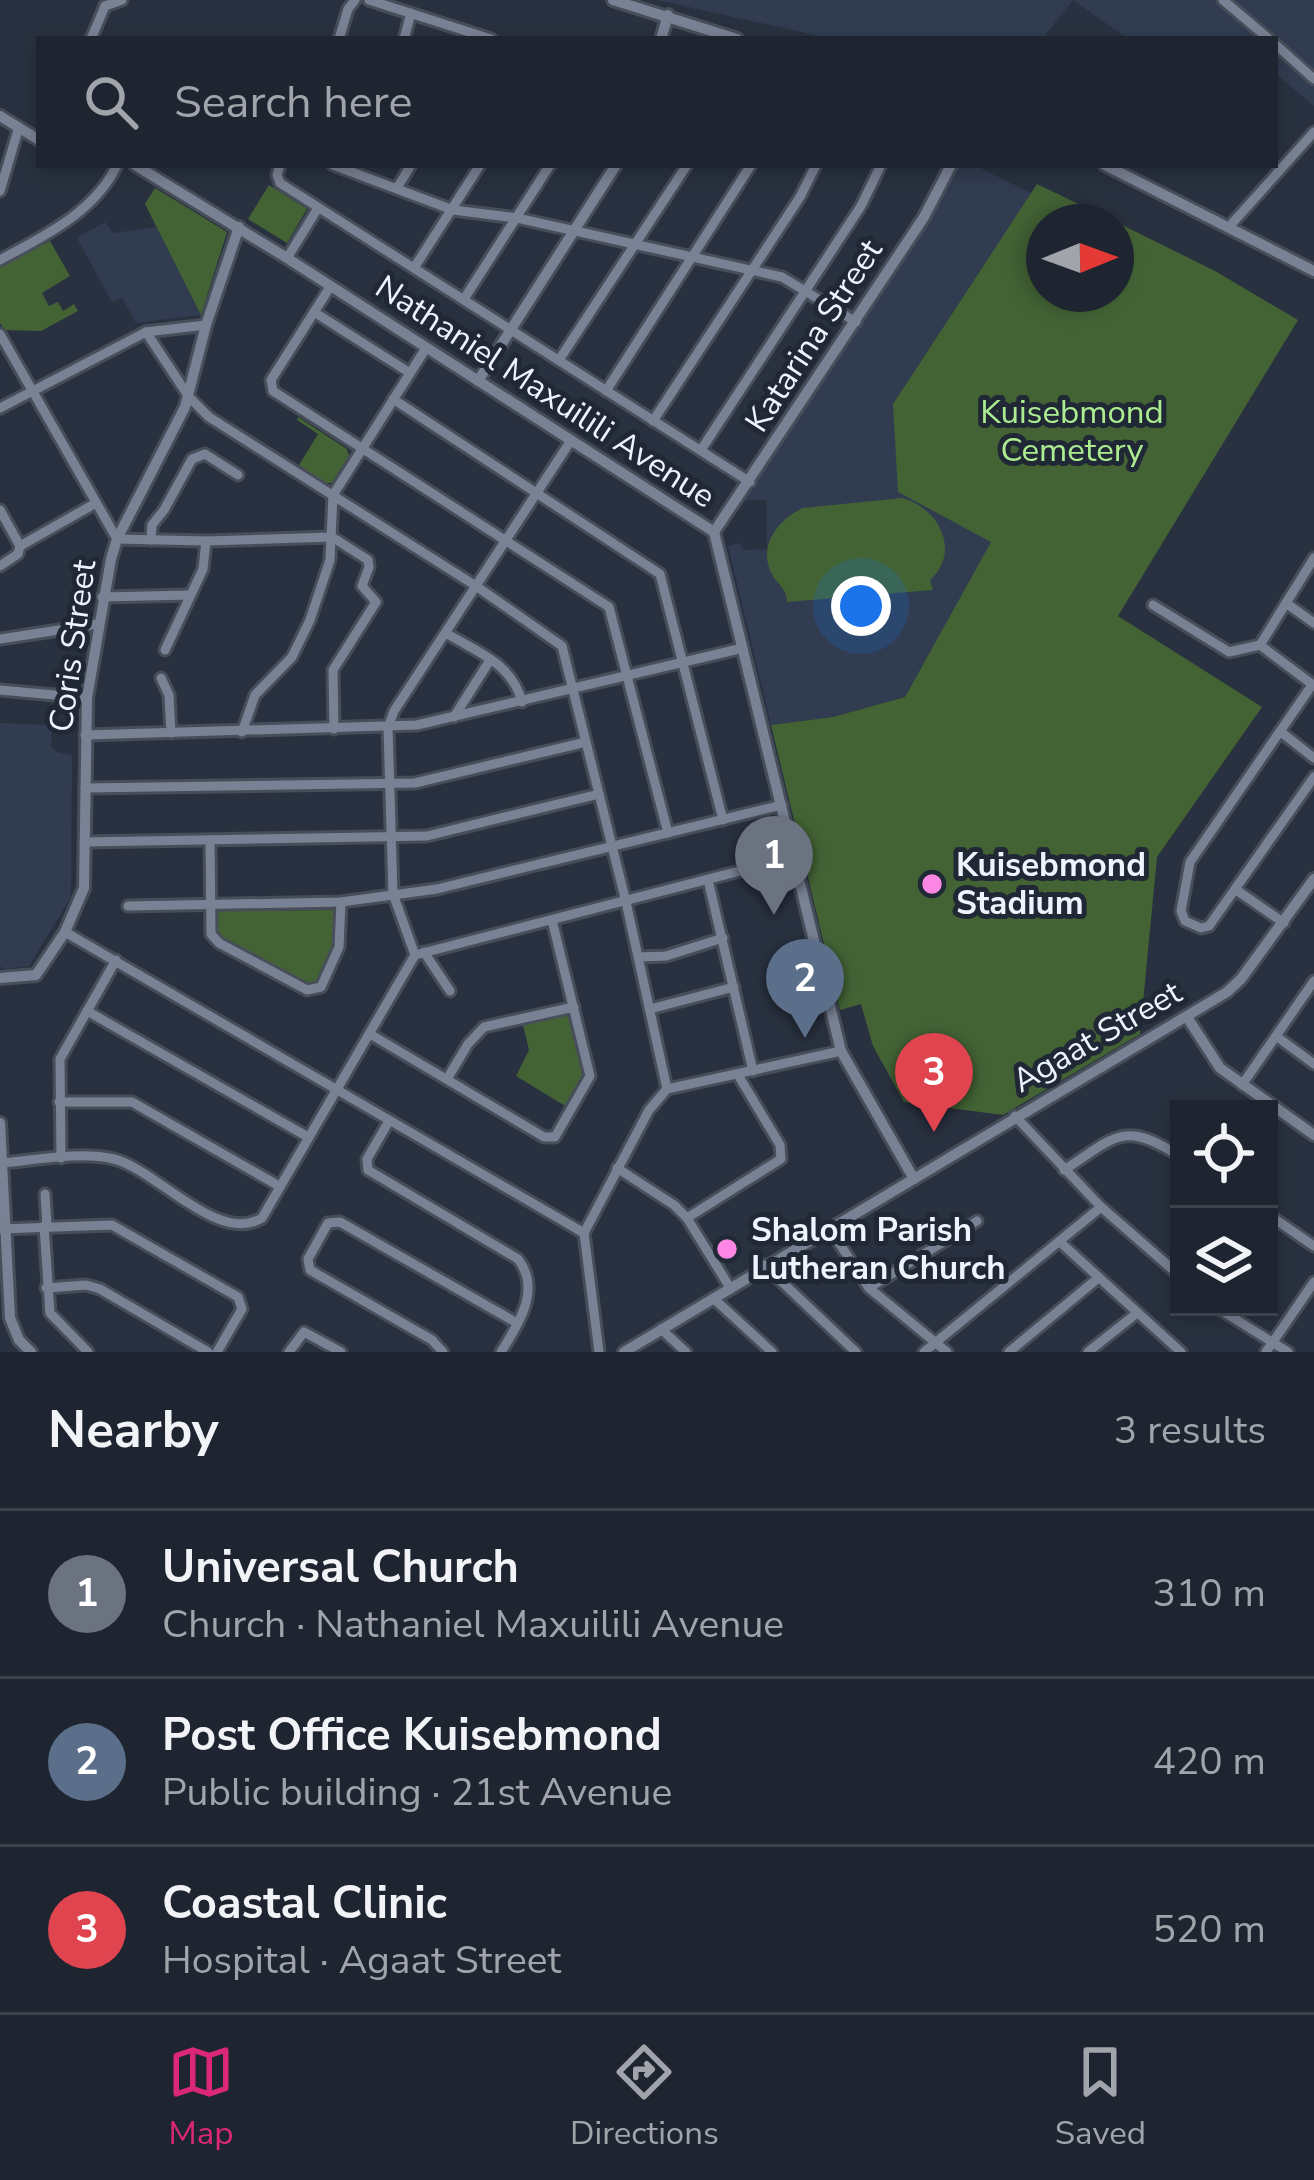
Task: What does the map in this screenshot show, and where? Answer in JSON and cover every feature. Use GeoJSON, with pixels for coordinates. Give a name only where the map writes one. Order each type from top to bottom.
{"type":"FeatureCollection","features":[{"type":"Feature","properties":{"kind":"street"},"geometry":{"type":"LineString","coordinates":[[91,0],[105,6],[122,0]]}},
{"type":"Feature","properties":{"kind":"street"},"geometry":{"type":"LineString","coordinates":[[340,36],[355,0]]}},
{"type":"Feature","properties":{"kind":"street"},"geometry":{"type":"LineString","coordinates":[[369,0],[467,35]]}},
{"type":"Feature","properties":{"kind":"street"},"geometry":{"type":"LineString","coordinates":[[613,0],[728,36]]}},
{"type":"Feature","properties":{"kind":"street"},"geometry":{"type":"LineString","coordinates":[[662,36],[672,0]]}},
{"type":"Feature","properties":{"kind":"street"},"geometry":{"type":"LineString","coordinates":[[1223,0],[1265,36]]}},
{"type":"Feature","properties":{"kind":"street"},"geometry":{"type":"LineString","coordinates":[[92,36],[105,6]]}},
{"type":"Feature","properties":{"kind":"street"},"geometry":{"type":"LineString","coordinates":[[405,36],[411,14]]}},
{"type":"Feature","properties":{"kind":"street"},"geometry":{"type":"LineString","coordinates":[[1278,47],[1314,79]]}},
{"type":"Feature","properties":{"kind":"street"},"geometry":{"type":"LineString","coordinates":[[0,116],[36,139]]}},
{"type":"Feature","properties":{"kind":"street"},"geometry":{"type":"LineString","coordinates":[[0,191],[18,130]]}},
{"type":"Feature","properties":{"kind":"street"},"geometry":{"type":"LineString","coordinates":[[1228,228],[1314,132]]}},
{"type":"Feature","properties":{"kind":"street"},"geometry":{"type":"LineString","coordinates":[[0,260],[100,196],[115,168]]}},
{"type":"Feature","properties":{"kind":"street","name":"Nathaniel Maxuilili Avenue"},"geometry":{"type":"LineString","coordinates":[[140,168],[714,532],[841,1051],[914,1179]]}},
{"type":"Feature","properties":{"kind":"street"},"geometry":{"type":"LineString","coordinates":[[279,168],[280,183],[750,482]]}},
{"type":"Feature","properties":{"kind":"street"},"geometry":{"type":"LineString","coordinates":[[344,168],[454,210],[517,218],[782,277],[856,322]]}},
{"type":"Feature","properties":{"kind":"street"},"geometry":{"type":"LineString","coordinates":[[397,188],[409,168]]}},
{"type":"Feature","properties":{"kind":"street"},"geometry":{"type":"LineString","coordinates":[[414,268],[478,168]]}},
{"type":"Feature","properties":{"kind":"street"},"geometry":{"type":"LineString","coordinates":[[464,299],[548,168]]}},
{"type":"Feature","properties":{"kind":"street"},"geometry":{"type":"LineString","coordinates":[[478,381],[614,168]]}},
{"type":"Feature","properties":{"kind":"street"},"geometry":{"type":"LineString","coordinates":[[559,360],[685,168]]}},
{"type":"Feature","properties":{"kind":"street"},"geometry":{"type":"LineString","coordinates":[[606,391],[749,168]]}},
{"type":"Feature","properties":{"kind":"street"},"geometry":{"type":"LineString","coordinates":[[653,421],[814,168]]}},
{"type":"Feature","properties":{"kind":"street"},"geometry":{"type":"LineString","coordinates":[[700,450],[861,206],[879,168]]}},
{"type":"Feature","properties":{"kind":"street","name":"Katarina Street"},"geometry":{"type":"LineString","coordinates":[[714,532],[924,217],[949,168]]}},
{"type":"Feature","properties":{"kind":"street"},"geometry":{"type":"LineString","coordinates":[[1111,168],[1314,271]]}},
{"type":"Feature","properties":{"kind":"street"},"geometry":{"type":"LineString","coordinates":[[287,258],[318,208]]}},
{"type":"Feature","properties":{"kind":"street","name":"Coris Street"},"geometry":{"type":"LineString","coordinates":[[0,978],[36,975],[65,932],[84,888],[86,698],[102,597],[117,538],[189,397],[206,325],[238,227]]}},
{"type":"Feature","properties":{"kind":"street"},"geometry":{"type":"LineString","coordinates":[[330,287],[270,387],[606,604],[668,833]]}},
{"type":"Feature","properties":{"kind":"street"},"geometry":{"type":"LineString","coordinates":[[314,312],[410,374]]}},
{"type":"Feature","properties":{"kind":"street"},"geometry":{"type":"LineString","coordinates":[[0,408],[146,332],[206,325]]}},
{"type":"Feature","properties":{"kind":"street"},"geometry":{"type":"LineString","coordinates":[[146,332],[189,397],[209,417],[559,642],[613,848],[667,1089]]}},
{"type":"Feature","properties":{"kind":"street"},"geometry":{"type":"LineString","coordinates":[[0,334],[117,538],[332,537],[368,560],[362,586],[376,602],[333,670],[334,729]]}},
{"type":"Feature","properties":{"kind":"street"},"geometry":{"type":"LineString","coordinates":[[242,732],[255,694],[290,659],[324,584],[333,496],[426,348]]}},
{"type":"Feature","properties":{"kind":"street"},"geometry":{"type":"LineString","coordinates":[[393,399],[660,574],[722,820]]}},
{"type":"Feature","properties":{"kind":"street"},"geometry":{"type":"LineString","coordinates":[[450,991],[420,954],[393,894],[388,728],[394,711],[570,442]]}},
{"type":"Feature","properties":{"kind":"street"},"geometry":{"type":"LineString","coordinates":[[151,540],[156,516],[164,511],[192,459],[205,454],[238,475]]}},
{"type":"Feature","properties":{"kind":"street"},"geometry":{"type":"LineString","coordinates":[[20,546],[96,503]]}},
{"type":"Feature","properties":{"kind":"street"},"geometry":{"type":"LineString","coordinates":[[0,509],[20,546],[18,554],[0,566]]}},
{"type":"Feature","properties":{"kind":"street"},"geometry":{"type":"LineString","coordinates":[[165,650],[204,566],[206,541]]}},
{"type":"Feature","properties":{"kind":"street"},"geometry":{"type":"LineString","coordinates":[[1153,605],[1229,652],[1261,645],[1314,558]]}},
{"type":"Feature","properties":{"kind":"street"},"geometry":{"type":"LineString","coordinates":[[102,597],[190,595]]}},
{"type":"Feature","properties":{"kind":"street"},"geometry":{"type":"LineString","coordinates":[[1286,603],[1314,623]]}},
{"type":"Feature","properties":{"kind":"street"},"geometry":{"type":"LineString","coordinates":[[0,639],[98,624]]}},
{"type":"Feature","properties":{"kind":"street"},"geometry":{"type":"LineString","coordinates":[[446,633],[516,680],[522,702]]}},
{"type":"Feature","properties":{"kind":"street"},"geometry":{"type":"LineString","coordinates":[[1261,645],[1313,685],[1190,862],[1182,916],[1205,928],[1314,777]]}},
{"type":"Feature","properties":{"kind":"street"},"geometry":{"type":"LineString","coordinates":[[85,735],[388,728],[522,702],[743,648]]}},
{"type":"Feature","properties":{"kind":"street"},"geometry":{"type":"LineString","coordinates":[[454,717],[490,660]]}},
{"type":"Feature","properties":{"kind":"street"},"geometry":{"type":"LineString","coordinates":[[161,678],[169,694],[170,733]]}},
{"type":"Feature","properties":{"kind":"street"},"geometry":{"type":"LineString","coordinates":[[0,690],[86,698]]}},
{"type":"Feature","properties":{"kind":"street"},"geometry":{"type":"LineString","coordinates":[[1281,732],[1314,758]]}},
{"type":"Feature","properties":{"kind":"street"},"geometry":{"type":"LineString","coordinates":[[85,788],[389,784],[451,776],[586,742]]}},
{"type":"Feature","properties":{"kind":"street"},"geometry":{"type":"LineString","coordinates":[[84,842],[427,836],[599,794]]}},
{"type":"Feature","properties":{"kind":"street"},"geometry":{"type":"LineString","coordinates":[[128,906],[341,902],[437,890],[782,805]]}},
{"type":"Feature","properties":{"kind":"street"},"geometry":{"type":"LineString","coordinates":[[210,840],[211,934],[219,943],[314,991],[321,987],[335,959],[341,902]]}},
{"type":"Feature","properties":{"kind":"street"},"geometry":{"type":"LineString","coordinates":[[2,1163],[116,1159],[232,1226],[247,1225],[262,1218],[420,954],[794,857]]}},
{"type":"Feature","properties":{"kind":"street","name":"Agaat Street"},"geometry":{"type":"LineString","coordinates":[[624,1352],[1015,1115],[1187,1017],[1241,979],[1314,879]]}},
{"type":"Feature","properties":{"kind":"street"},"geometry":{"type":"LineString","coordinates":[[709,880],[753,1071]]}},
{"type":"Feature","properties":{"kind":"street"},"geometry":{"type":"LineString","coordinates":[[1235,889],[1284,923]]}},
{"type":"Feature","properties":{"kind":"street"},"geometry":{"type":"LineString","coordinates":[[370,1034],[544,1138],[555,1137],[590,1076],[552,920]]}},
{"type":"Feature","properties":{"kind":"street"},"geometry":{"type":"LineString","coordinates":[[65,932],[584,1233]]}},
{"type":"Feature","properties":{"kind":"street"},"geometry":{"type":"LineString","coordinates":[[639,957],[666,956],[722,938]]}},
{"type":"Feature","properties":{"kind":"street"},"geometry":{"type":"LineString","coordinates":[[61,1158],[60,1059],[116,960]]}},
{"type":"Feature","properties":{"kind":"street"},"geometry":{"type":"LineString","coordinates":[[1241,1085],[1314,981]]}},
{"type":"Feature","properties":{"kind":"street"},"geometry":{"type":"LineString","coordinates":[[650,1009],[734,987]]}},
{"type":"Feature","properties":{"kind":"street"},"geometry":{"type":"LineString","coordinates":[[447,1079],[484,1028],[574,1006]]}},
{"type":"Feature","properties":{"kind":"street"},"geometry":{"type":"LineString","coordinates":[[87,1011],[308,1137]]}},
{"type":"Feature","properties":{"kind":"street"},"geometry":{"type":"LineString","coordinates":[[1187,1017],[1220,1068],[1314,1136]]}},
{"type":"Feature","properties":{"kind":"street"},"geometry":{"type":"LineString","coordinates":[[1276,1036],[1314,1064]]}},
{"type":"Feature","properties":{"kind":"street"},"geometry":{"type":"LineString","coordinates":[[598,1352],[584,1233],[649,1110],[667,1089],[841,1051]]}},
{"type":"Feature","properties":{"kind":"street"},"geometry":{"type":"LineString","coordinates":[[687,1218],[781,1159],[780,1145],[738,1075]]}},
{"type":"Feature","properties":{"kind":"street"},"geometry":{"type":"LineString","coordinates":[[59,1102],[132,1102],[279,1186]]}},
{"type":"Feature","properties":{"kind":"street"},"geometry":{"type":"LineString","coordinates":[[1015,1115],[1101,1207],[1170,1267]]}},
{"type":"Feature","properties":{"kind":"street"},"geometry":{"type":"LineString","coordinates":[[389,1121],[367,1159],[368,1170],[518,1259],[525,1268],[528,1302],[501,1352]]}},
{"type":"Feature","properties":{"kind":"street"},"geometry":{"type":"LineString","coordinates":[[0,1123],[10,1318],[19,1340],[31,1352]]}},
{"type":"Feature","properties":{"kind":"street"},"geometry":{"type":"LineString","coordinates":[[1064,1170],[1131,1134],[1150,1137],[1170,1150]]}},
{"type":"Feature","properties":{"kind":"street"},"geometry":{"type":"LineString","coordinates":[[617,1168],[687,1218],[729,1286]]}},
{"type":"Feature","properties":{"kind":"street"},"geometry":{"type":"LineString","coordinates":[[45,1194],[46,1288],[53,1318],[88,1352]]}},
{"type":"Feature","properties":{"kind":"street"},"geometry":{"type":"LineString","coordinates":[[924,1352],[1101,1207]]}},
{"type":"Feature","properties":{"kind":"street"},"geometry":{"type":"LineString","coordinates":[[869,1288],[977,1221]]}},
{"type":"Feature","properties":{"kind":"street"},"geometry":{"type":"LineString","coordinates":[[1278,1221],[1314,1246]]}},
{"type":"Feature","properties":{"kind":"street"},"geometry":{"type":"LineString","coordinates":[[443,1352],[431,1340],[310,1270],[308,1259],[328,1223],[340,1222],[518,1323]]}},
{"type":"Feature","properties":{"kind":"street"},"geometry":{"type":"LineString","coordinates":[[3,1228],[112,1225],[238,1297],[242,1309],[212,1352],[100,1288],[46,1288]]}},
{"type":"Feature","properties":{"kind":"street"},"geometry":{"type":"LineString","coordinates":[[829,1228],[869,1288],[947,1352]]}},
{"type":"Feature","properties":{"kind":"street"},"geometry":{"type":"LineString","coordinates":[[1060,1243],[1175,1351]]}},
{"type":"Feature","properties":{"kind":"street"},"geometry":{"type":"LineString","coordinates":[[764,1265],[856,1352]]}},
{"type":"Feature","properties":{"kind":"street"},"geometry":{"type":"LineString","coordinates":[[1009,1352],[1097,1279]]}},
{"type":"Feature","properties":{"kind":"street"},"geometry":{"type":"LineString","coordinates":[[1269,1347],[1314,1282]]}},
{"type":"Feature","properties":{"kind":"street"},"geometry":{"type":"LineString","coordinates":[[713,1298],[772,1352]]}},
{"type":"Feature","properties":{"kind":"street"},"geometry":{"type":"LineString","coordinates":[[1088,1352],[1137,1313]]}},
{"type":"Feature","properties":{"kind":"street"},"geometry":{"type":"LineString","coordinates":[[1228,1316],[1269,1347],[1288,1352]]}},
{"type":"Feature","properties":{"kind":"street"},"geometry":{"type":"LineString","coordinates":[[662,1330],[686,1352]]}},
{"type":"Feature","properties":{"kind":"street"},"geometry":{"type":"LineString","coordinates":[[289,1352],[304,1332],[341,1352]]}},
{"type":"Feature","properties":{"kind":"shaded area"},"geometry":{"type":"Polygon","coordinates":[[[657,0],[1073,0],[1044,36],[819,36],[657,0]]]}},
{"type":"Feature","properties":{"kind":"shaded area"},"geometry":{"type":"Polygon","coordinates":[[[1073,0],[1314,0],[1314,106],[1278,76],[1278,36],[1124,36],[1073,0]]]}},
{"type":"Feature","properties":{"kind":"shaded area"},"geometry":{"type":"Polygon","coordinates":[[[955,168],[980,168],[1031,193],[893,404],[902,492],[992,541],[905,697],[833,717],[771,725],[728,546],[740,543],[743,550],[767,549],[767,500],[744,500],[929,221],[955,168]]]}},
{"type":"Feature","properties":{"kind":"shaded area"},"geometry":{"type":"Polygon","coordinates":[[[105,222],[113,233],[157,227],[201,315],[136,323],[122,298],[112,302],[77,238],[105,222]]]}},
{"type":"Feature","properties":{"kind":"shaded area"},"geometry":{"type":"Polygon","coordinates":[[[0,723],[52,725],[51,746],[72,755],[71,897],[29,966],[4,969],[0,966],[0,723]]]}},
{"type":"Feature","properties":{"kind":"green space","name":"Kuisebmond Cemetery"},"geometry":{"type":"Polygon","coordinates":[[[1037,184],[1079,204],[1026,204],[1026,312],[1134,312],[1134,231],[1298,320],[1118,616],[1262,707],[1157,857],[1140,1034],[1003,1115],[904,1102],[873,1046],[861,1004],[840,1010],[771,725],[833,717],[905,697],[991,542],[898,492],[893,404],[1037,184]]]}},
{"type":"Feature","properties":{"kind":"green space"},"geometry":{"type":"Polygon","coordinates":[[[269,185],[307,209],[287,243],[248,219],[269,185]]]}},
{"type":"Feature","properties":{"kind":"green space"},"geometry":{"type":"Polygon","coordinates":[[[155,188],[227,232],[201,315],[145,204],[155,188]]]}},
{"type":"Feature","properties":{"kind":"green space"},"geometry":{"type":"Polygon","coordinates":[[[50,241],[70,276],[42,293],[49,306],[58,302],[63,311],[74,304],[78,311],[41,331],[4,330],[0,267],[50,241]]]}},
{"type":"Feature","properties":{"kind":"green space"},"geometry":{"type":"Polygon","coordinates":[[[298,417],[347,449],[349,456],[332,483],[299,465],[318,434],[298,417]]]}},
{"type":"Feature","properties":{"kind":"green space"},"geometry":{"type":"Polygon","coordinates":[[[902,498],[926,511],[942,532],[944,556],[930,580],[933,590],[787,602],[767,555],[772,536],[785,519],[803,508],[902,498]]]}},
{"type":"Feature","properties":{"kind":"green space"},"geometry":{"type":"Polygon","coordinates":[[[333,910],[334,955],[312,987],[217,935],[216,911],[333,910]]]}},
{"type":"Feature","properties":{"kind":"green space"},"geometry":{"type":"Polygon","coordinates":[[[566,1013],[573,1019],[585,1074],[567,1107],[516,1076],[529,1050],[523,1025],[566,1013]]]}},
{"type":"Feature","properties":{"kind":"place","name":"Kuisebmond Stadium"},"geometry":{"type":"Point","coordinates":[932,884]}},
{"type":"Feature","properties":{"kind":"place","name":"Universal Church"},"geometry":{"type":"Point","coordinates":[774,915]}},
{"type":"Feature","properties":{"kind":"place","name":"Post Office Kuisebmond"},"geometry":{"type":"Point","coordinates":[805,1038]}},
{"type":"Feature","properties":{"kind":"place","name":"Coastal Clinic"},"geometry":{"type":"Point","coordinates":[934,1132]}},
{"type":"Feature","properties":{"kind":"place","name":"Shalom Parish Lutheran Church"},"geometry":{"type":"Point","coordinates":[727,1249]}}]}
